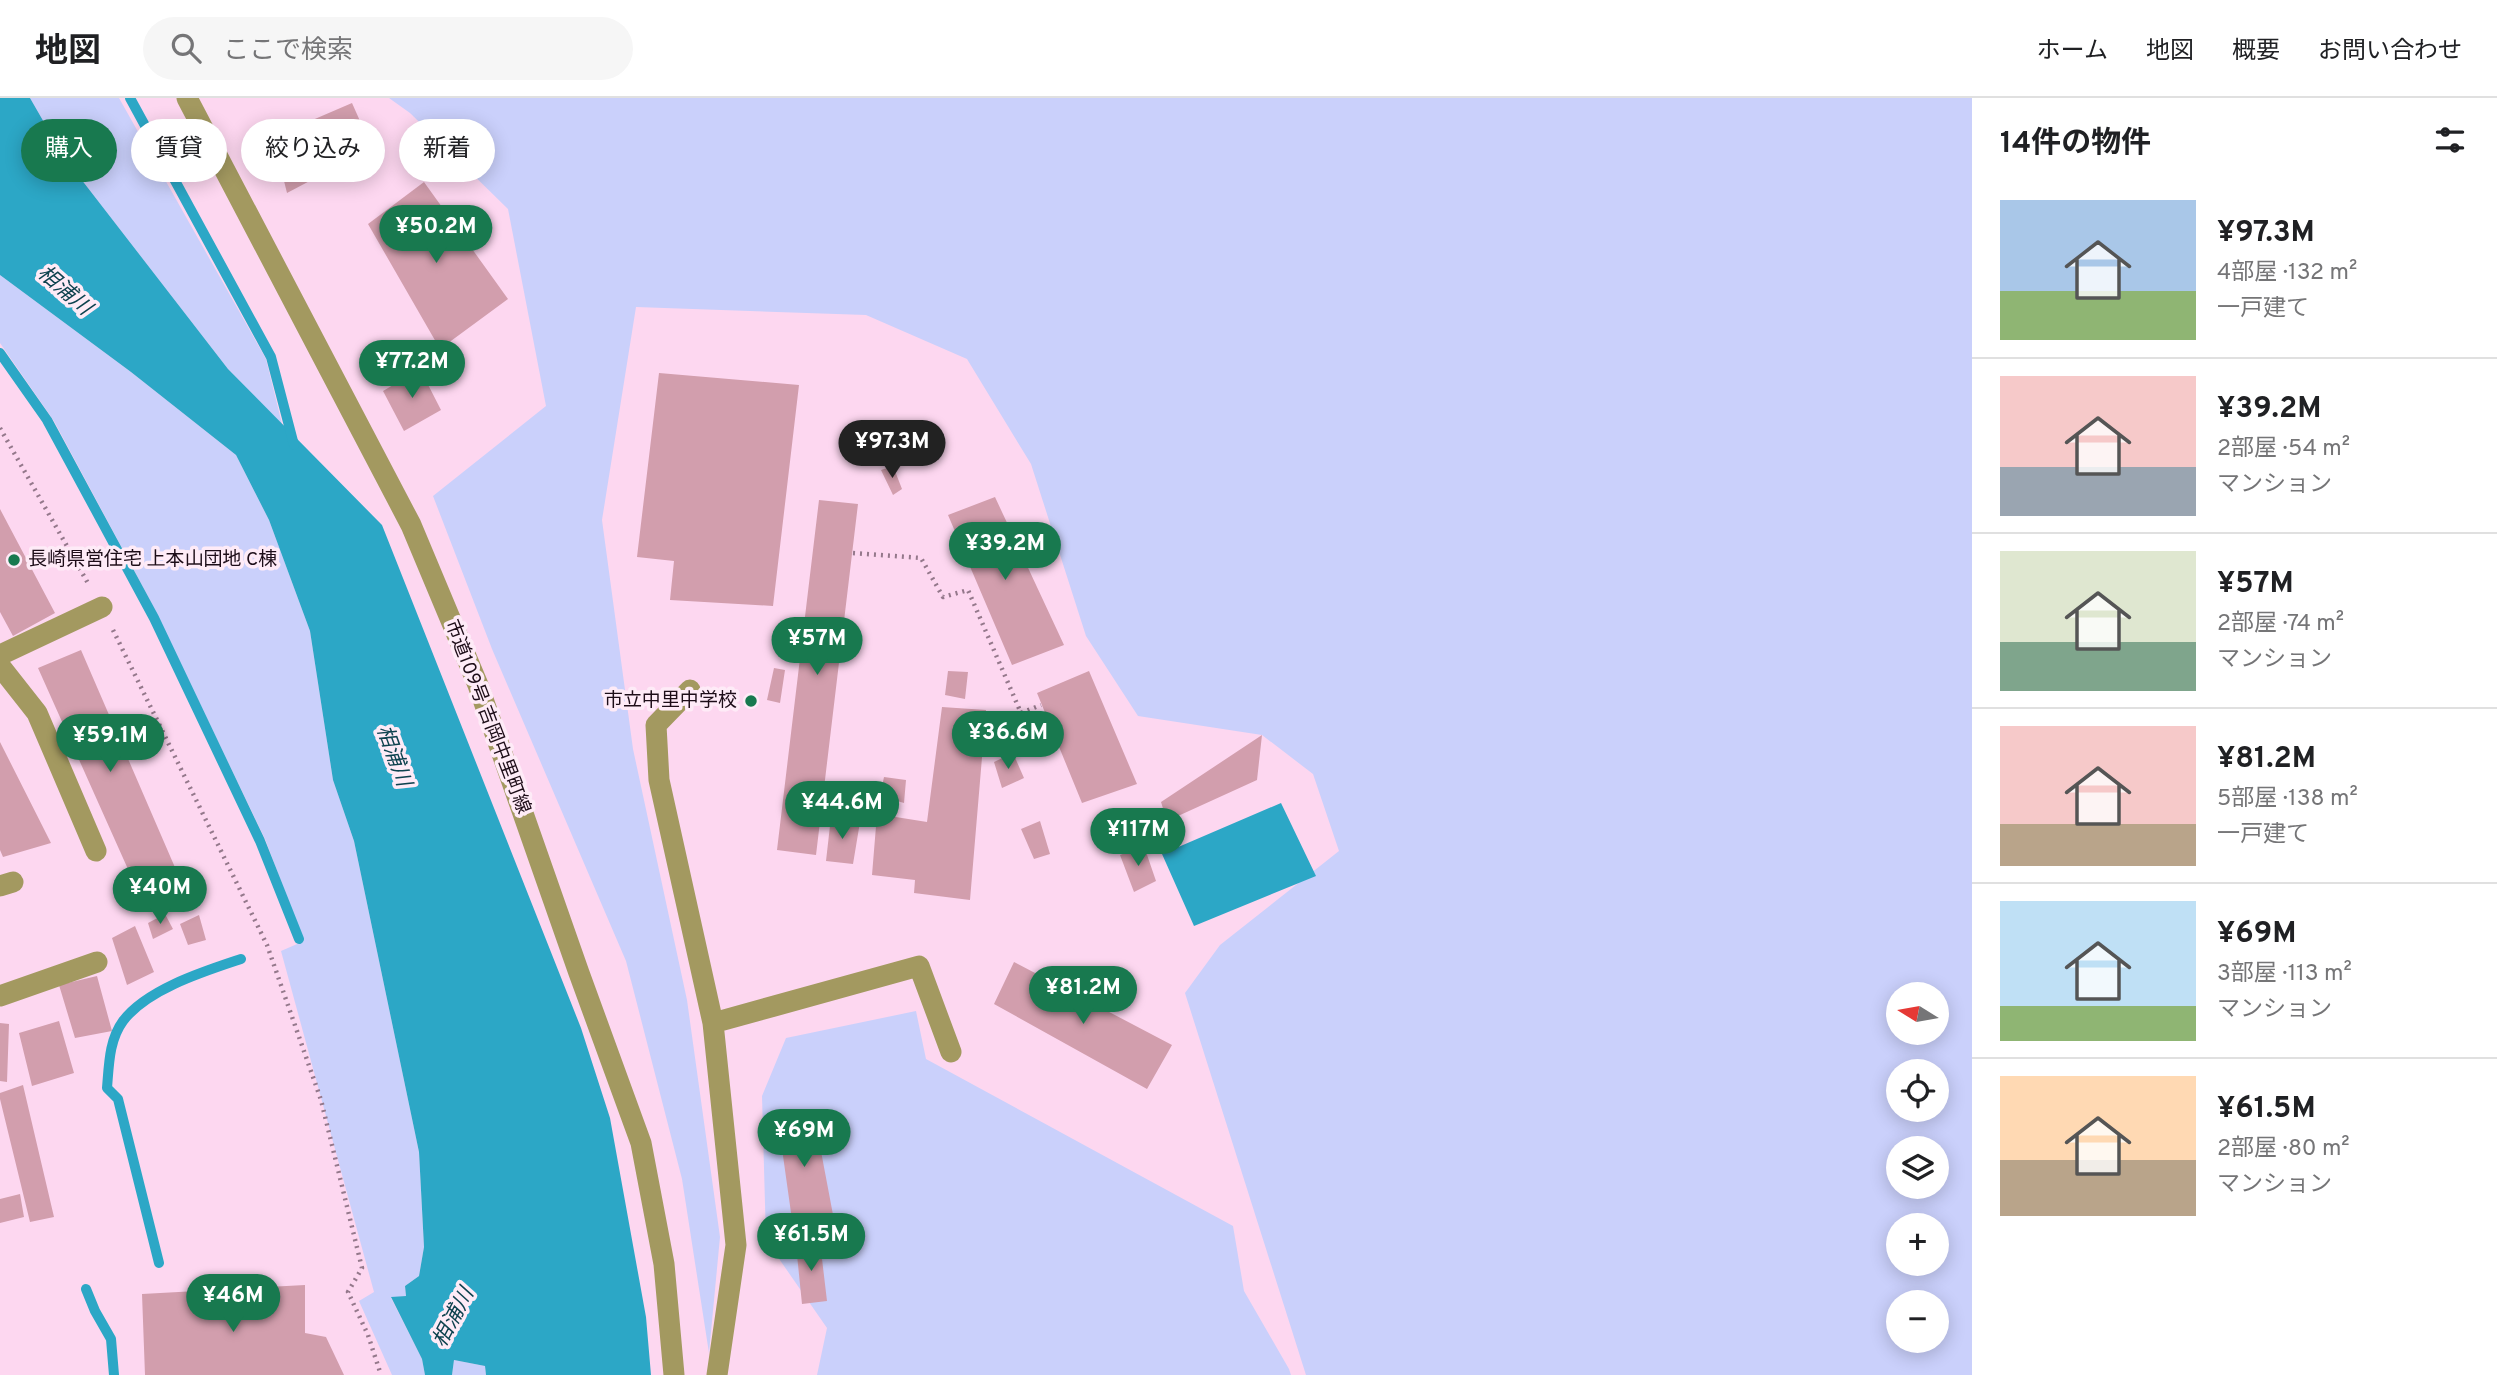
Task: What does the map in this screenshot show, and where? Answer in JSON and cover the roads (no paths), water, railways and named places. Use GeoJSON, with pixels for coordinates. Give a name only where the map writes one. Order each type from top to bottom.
{"type":"FeatureCollection","features":[{"type":"Feature","properties":{"kind":"street","name":"市道109号 吉岡中里町線"},"geometry":{"type":"LineString","coordinates":[[187,98],[411,525],[478,684],[641,1143],[664,1264],[674,1375]]}},
{"type":"Feature","properties":{"kind":"street"},"geometry":{"type":"LineString","coordinates":[[0,655],[102,607]]}},
{"type":"Feature","properties":{"kind":"street"},"geometry":{"type":"LineString","coordinates":[[0,666],[37,713],[96,850]]}},
{"type":"Feature","properties":{"kind":"street"},"geometry":{"type":"LineString","coordinates":[[690,690],[656,725],[659,780],[713,1023],[736,1245],[717,1375]]}},
{"type":"Feature","properties":{"kind":"street"},"geometry":{"type":"LineString","coordinates":[[0,996],[97,962]]}},
{"type":"Feature","properties":{"kind":"street"},"geometry":{"type":"LineString","coordinates":[[713,1023],[919,966],[951,1052]]}},
{"type":"Feature","properties":{"kind":"water","name":"相浦川"},"geometry":{"type":"Polygon","coordinates":[[[0,98],[30,98],[42,119],[21,119],[21,182],[83,182],[228,369],[382,525],[581,1028],[610,1118],[646,1317],[651,1375],[486,1375],[485,1366],[454,1360],[452,1375],[425,1375],[422,1359],[391,1297],[406,1296],[405,1286],[419,1276],[424,1247],[419,1152],[354,841],[333,780],[310,631],[269,520],[236,455],[131,372],[0,275],[0,98]]]}},
{"type":"Feature","properties":{"kind":"water"},"geometry":{"type":"Polygon","coordinates":[[[1281,803],[1316,876],[1194,926],[1162,854],[1281,803]]]}},
{"type":"Feature","properties":{"kind":"waterway"},"geometry":{"type":"LineString","coordinates":[[130,98],[271,357],[294,445]]}},
{"type":"Feature","properties":{"kind":"waterway"},"geometry":{"type":"LineString","coordinates":[[0,353],[47,420],[154,618],[260,841],[299,939]]}},
{"type":"Feature","properties":{"kind":"waterway"},"geometry":{"type":"LineString","coordinates":[[159,1263],[118,1099],[107,1088],[112,1044],[123,1021],[133,1010],[161,990],[241,959]]}},
{"type":"Feature","properties":{"kind":"waterway"},"geometry":{"type":"LineString","coordinates":[[86,1289],[111,1339],[114,1375]]}},
{"type":"Feature","properties":{"kind":"place","name":"長崎県営住宅 上本山団地 C棟"},"geometry":{"type":"Point","coordinates":[14,560]}},
{"type":"Feature","properties":{"kind":"place","name":"市立中里中学校"},"geometry":{"type":"Point","coordinates":[751,701]}}]}
